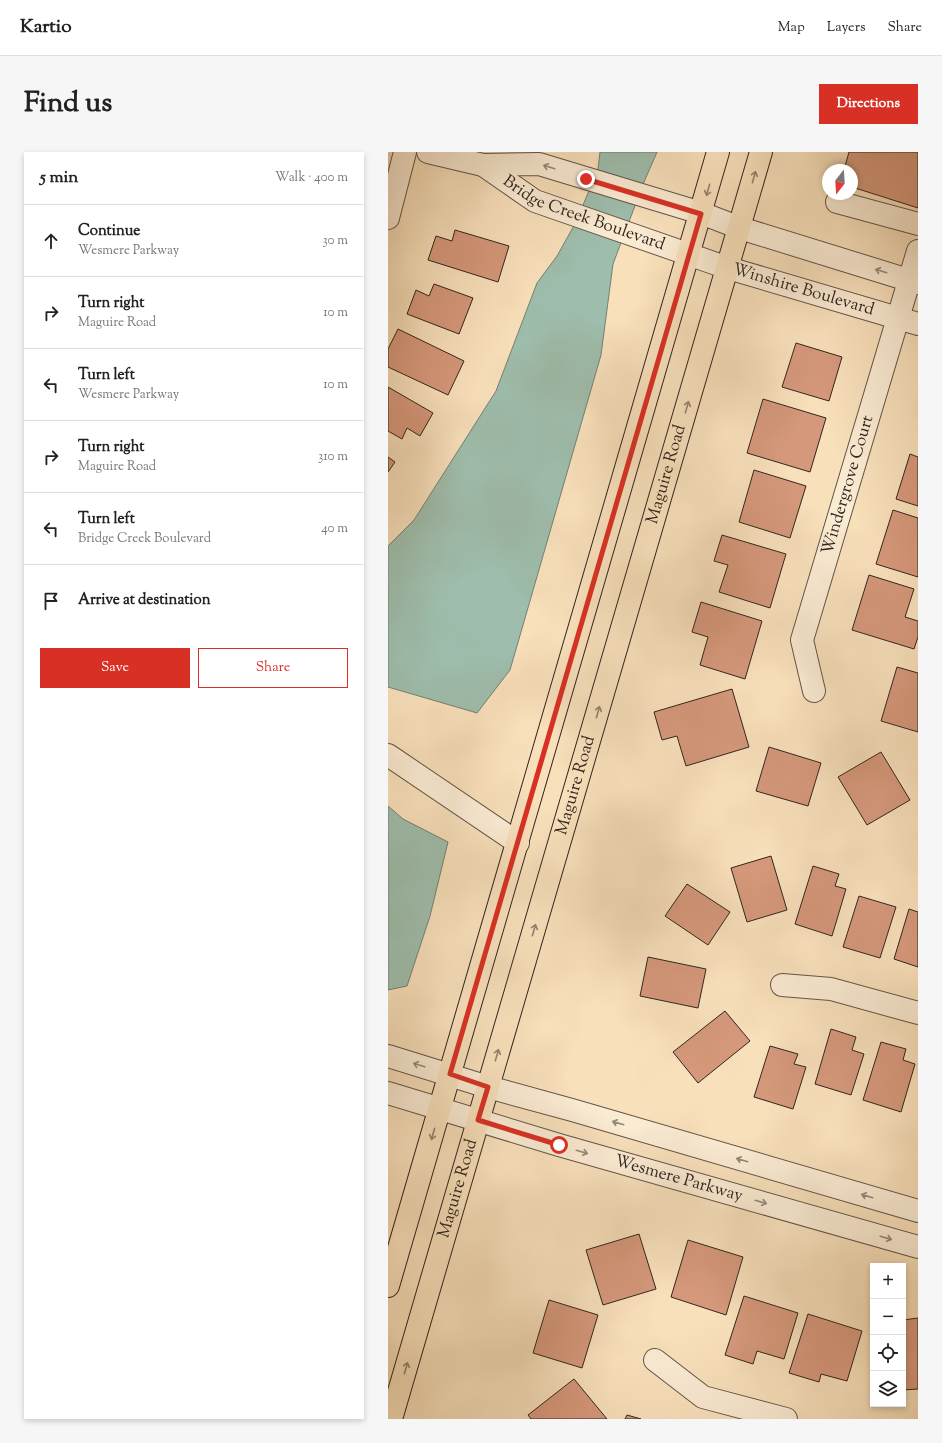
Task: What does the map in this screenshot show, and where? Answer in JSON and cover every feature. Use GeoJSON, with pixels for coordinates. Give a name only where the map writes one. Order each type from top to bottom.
{"type":"FeatureCollection","features":[{"type":"Feature","properties":{"kind":"main road"},"geometry":{"type":"LineString","coordinates":[[388,1286],[690,254],[718,152]]}},
{"type":"Feature","properties":{"kind":"main road","name":"Maguire Road"},"geometry":{"type":"LineString","coordinates":[[391,1419],[761,152]]}},
{"type":"Feature","properties":{"kind":"street"},"geometry":{"type":"LineString","coordinates":[[388,218],[405,152]]}},
{"type":"Feature","properties":{"kind":"street","name":"Bridge Creek Boulevard"},"geometry":{"type":"LineString","coordinates":[[428,152],[539,164],[701,214]]}},
{"type":"Feature","properties":{"kind":"street","name":"Bridge Creek Boulevard"},"geometry":{"type":"LineString","coordinates":[[485,158],[536,201],[690,254]]}},
{"type":"Feature","properties":{"kind":"street"},"geometry":{"type":"LineString","coordinates":[[837,202],[918,224]]}},
{"type":"Feature","properties":{"kind":"street"},"geometry":{"type":"LineString","coordinates":[[701,214],[740,228],[914,282]]}},
{"type":"Feature","properties":{"kind":"street","name":"Windergrove Court"},"geometry":{"type":"LineString","coordinates":[[814,691],[802,640],[908,321],[918,251]]}},
{"type":"Feature","properties":{"kind":"street","name":"Winshire Boulevard"},"geometry":{"type":"LineString","coordinates":[[690,254],[728,268],[908,321]]}},
{"type":"Feature","properties":{"kind":"street"},"geometry":{"type":"LineString","coordinates":[[388,756],[518,843]]}},
{"type":"Feature","properties":{"kind":"street"},"geometry":{"type":"LineString","coordinates":[[782,985],[831,989],[918,1013]]}},
{"type":"Feature","properties":{"kind":"street"},"geometry":{"type":"LineString","coordinates":[[388,1056],[488,1087],[918,1211]]}},
{"type":"Feature","properties":{"kind":"street","name":"Wesmere Parkway"},"geometry":{"type":"LineString","coordinates":[[388,1093],[567,1147],[918,1247]]}},
{"type":"Feature","properties":{"kind":"street"},"geometry":{"type":"LineString","coordinates":[[656,1360],[704,1397],[786,1419]]}},
{"type":"Feature","properties":{"kind":"shaded area"},"geometry":{"type":"Polygon","coordinates":[[[600,152],[657,152],[613,264],[601,355],[510,670],[477,713],[388,687],[388,546],[414,520],[496,391],[537,283],[557,256],[576,222],[598,169],[600,152]]]}},
{"type":"Feature","properties":{"kind":"shaded area"},"geometry":{"type":"Polygon","coordinates":[[[388,806],[403,819],[448,842],[430,916],[407,986],[388,990],[388,806]]]}},
{"type":"Feature","properties":{"kind":"building"},"geometry":{"type":"Polygon","coordinates":[[[849,152],[918,152],[918,208],[858,189],[858,164],[846,164],[849,152]]]}},
{"type":"Feature","properties":{"kind":"building"},"geometry":{"type":"Polygon","coordinates":[[[455,230],[509,246],[498,282],[428,260],[436,236],[452,241],[455,230]]]}},
{"type":"Feature","properties":{"kind":"building"},"geometry":{"type":"Polygon","coordinates":[[[434,284],[473,298],[459,334],[407,314],[416,290],[429,296],[434,284]]]}},
{"type":"Feature","properties":{"kind":"building"},"geometry":{"type":"Polygon","coordinates":[[[398,329],[464,361],[448,395],[388,367],[388,349],[398,329]]]}},
{"type":"Feature","properties":{"kind":"building"},"geometry":{"type":"Polygon","coordinates":[[[796,343],[842,357],[829,401],[782,387],[796,343]]]}},
{"type":"Feature","properties":{"kind":"building"},"geometry":{"type":"Polygon","coordinates":[[[388,387],[433,413],[420,436],[407,428],[402,439],[388,431],[388,387]]]}},
{"type":"Feature","properties":{"kind":"building"},"geometry":{"type":"Polygon","coordinates":[[[763,399],[826,418],[810,472],[747,453],[763,399]]]}},
{"type":"Feature","properties":{"kind":"building"},"geometry":{"type":"Polygon","coordinates":[[[910,454],[918,457],[918,506],[896,499],[910,454]]]}},
{"type":"Feature","properties":{"kind":"building"},"geometry":{"type":"Polygon","coordinates":[[[388,457],[395,462],[388,472],[388,457]]]}},
{"type":"Feature","properties":{"kind":"building"},"geometry":{"type":"Polygon","coordinates":[[[754,470],[806,486],[790,538],[739,522],[754,470]]]}},
{"type":"Feature","properties":{"kind":"building"},"geometry":{"type":"Polygon","coordinates":[[[893,510],[918,518],[918,577],[876,564],[893,510]]]}},
{"type":"Feature","properties":{"kind":"building"},"geometry":{"type":"Polygon","coordinates":[[[722,535],[786,554],[770,608],[719,592],[728,565],[714,561],[722,535]]]}},
{"type":"Feature","properties":{"kind":"building"},"geometry":{"type":"Polygon","coordinates":[[[869,575],[914,589],[905,617],[918,621],[918,637],[914,649],[852,630],[869,575]]]}},
{"type":"Feature","properties":{"kind":"building"},"geometry":{"type":"Polygon","coordinates":[[[701,602],[762,621],[745,679],[700,665],[708,637],[692,632],[701,602]]]}},
{"type":"Feature","properties":{"kind":"building"},"geometry":{"type":"Polygon","coordinates":[[[897,667],[918,673],[918,732],[881,721],[897,667]]]}},
{"type":"Feature","properties":{"kind":"building"},"geometry":{"type":"Polygon","coordinates":[[[732,689],[749,747],[686,766],[677,736],[662,740],[654,712],[732,689]]]}},
{"type":"Feature","properties":{"kind":"building"},"geometry":{"type":"Polygon","coordinates":[[[769,747],[821,763],[808,806],[756,791],[769,747]]]}},
{"type":"Feature","properties":{"kind":"building"},"geometry":{"type":"Polygon","coordinates":[[[881,752],[910,800],[867,825],[838,777],[881,752]]]}},
{"type":"Feature","properties":{"kind":"building"},"geometry":{"type":"Polygon","coordinates":[[[771,856],[787,910],[747,922],[731,868],[771,856]]]}},
{"type":"Feature","properties":{"kind":"building"},"geometry":{"type":"Polygon","coordinates":[[[813,866],[839,874],[835,886],[846,889],[832,936],[795,924],[813,866]]]}},
{"type":"Feature","properties":{"kind":"building"},"geometry":{"type":"Polygon","coordinates":[[[687,884],[730,912],[708,945],[665,916],[687,884]]]}},
{"type":"Feature","properties":{"kind":"building"},"geometry":{"type":"Polygon","coordinates":[[[859,896],[896,907],[880,958],[843,947],[859,896]]]}},
{"type":"Feature","properties":{"kind":"building"},"geometry":{"type":"Polygon","coordinates":[[[909,909],[918,912],[918,967],[894,959],[909,909]]]}},
{"type":"Feature","properties":{"kind":"building"},"geometry":{"type":"Polygon","coordinates":[[[648,957],[706,969],[698,1008],[640,996],[648,957]]]}},
{"type":"Feature","properties":{"kind":"building"},"geometry":{"type":"Polygon","coordinates":[[[725,1011],[750,1041],[698,1083],[673,1052],[725,1011]]]}},
{"type":"Feature","properties":{"kind":"building"},"geometry":{"type":"Polygon","coordinates":[[[831,1029],[856,1037],[852,1050],[864,1054],[851,1095],[815,1084],[831,1029]]]}},
{"type":"Feature","properties":{"kind":"building"},"geometry":{"type":"Polygon","coordinates":[[[881,1042],[906,1049],[903,1060],[915,1064],[901,1112],[863,1100],[881,1042]]]}},
{"type":"Feature","properties":{"kind":"building"},"geometry":{"type":"Polygon","coordinates":[[[770,1046],[798,1054],[794,1064],[806,1067],[793,1109],[754,1097],[770,1046]]]}},
{"type":"Feature","properties":{"kind":"building"},"geometry":{"type":"Polygon","coordinates":[[[639,1234],[656,1289],[603,1305],[586,1250],[639,1234]]]}},
{"type":"Feature","properties":{"kind":"building"},"geometry":{"type":"Polygon","coordinates":[[[688,1240],[743,1257],[726,1315],[671,1297],[688,1240]]]}},
{"type":"Feature","properties":{"kind":"building"},"geometry":{"type":"Polygon","coordinates":[[[744,1296],[798,1313],[784,1359],[757,1351],[753,1364],[725,1355],[744,1296]]]}},
{"type":"Feature","properties":{"kind":"building"},"geometry":{"type":"Polygon","coordinates":[[[549,1300],[598,1315],[582,1368],[533,1353],[549,1300]]]}},
{"type":"Feature","properties":{"kind":"building"},"geometry":{"type":"Polygon","coordinates":[[[808,1314],[862,1331],[847,1381],[821,1374],[819,1382],[789,1373],[808,1314]]]}},
{"type":"Feature","properties":{"kind":"building"},"geometry":{"type":"Polygon","coordinates":[[[918,1318],[918,1389],[906,1390],[906,1320],[918,1318]]]}},
{"type":"Feature","properties":{"kind":"building"},"geometry":{"type":"Polygon","coordinates":[[[574,1379],[607,1419],[531,1419],[528,1415],[574,1379]]]}},
{"type":"Feature","properties":{"kind":"building"},"geometry":{"type":"Polygon","coordinates":[[[627,1415],[641,1419],[625,1419],[627,1415]]]}},
{"type":"Feature","properties":{"kind":"route"},"geometry":{"type":"LineString","coordinates":[[559,1145],[478,1120],[488,1087],[450,1074],[701,214],[586,179]]}}]}
